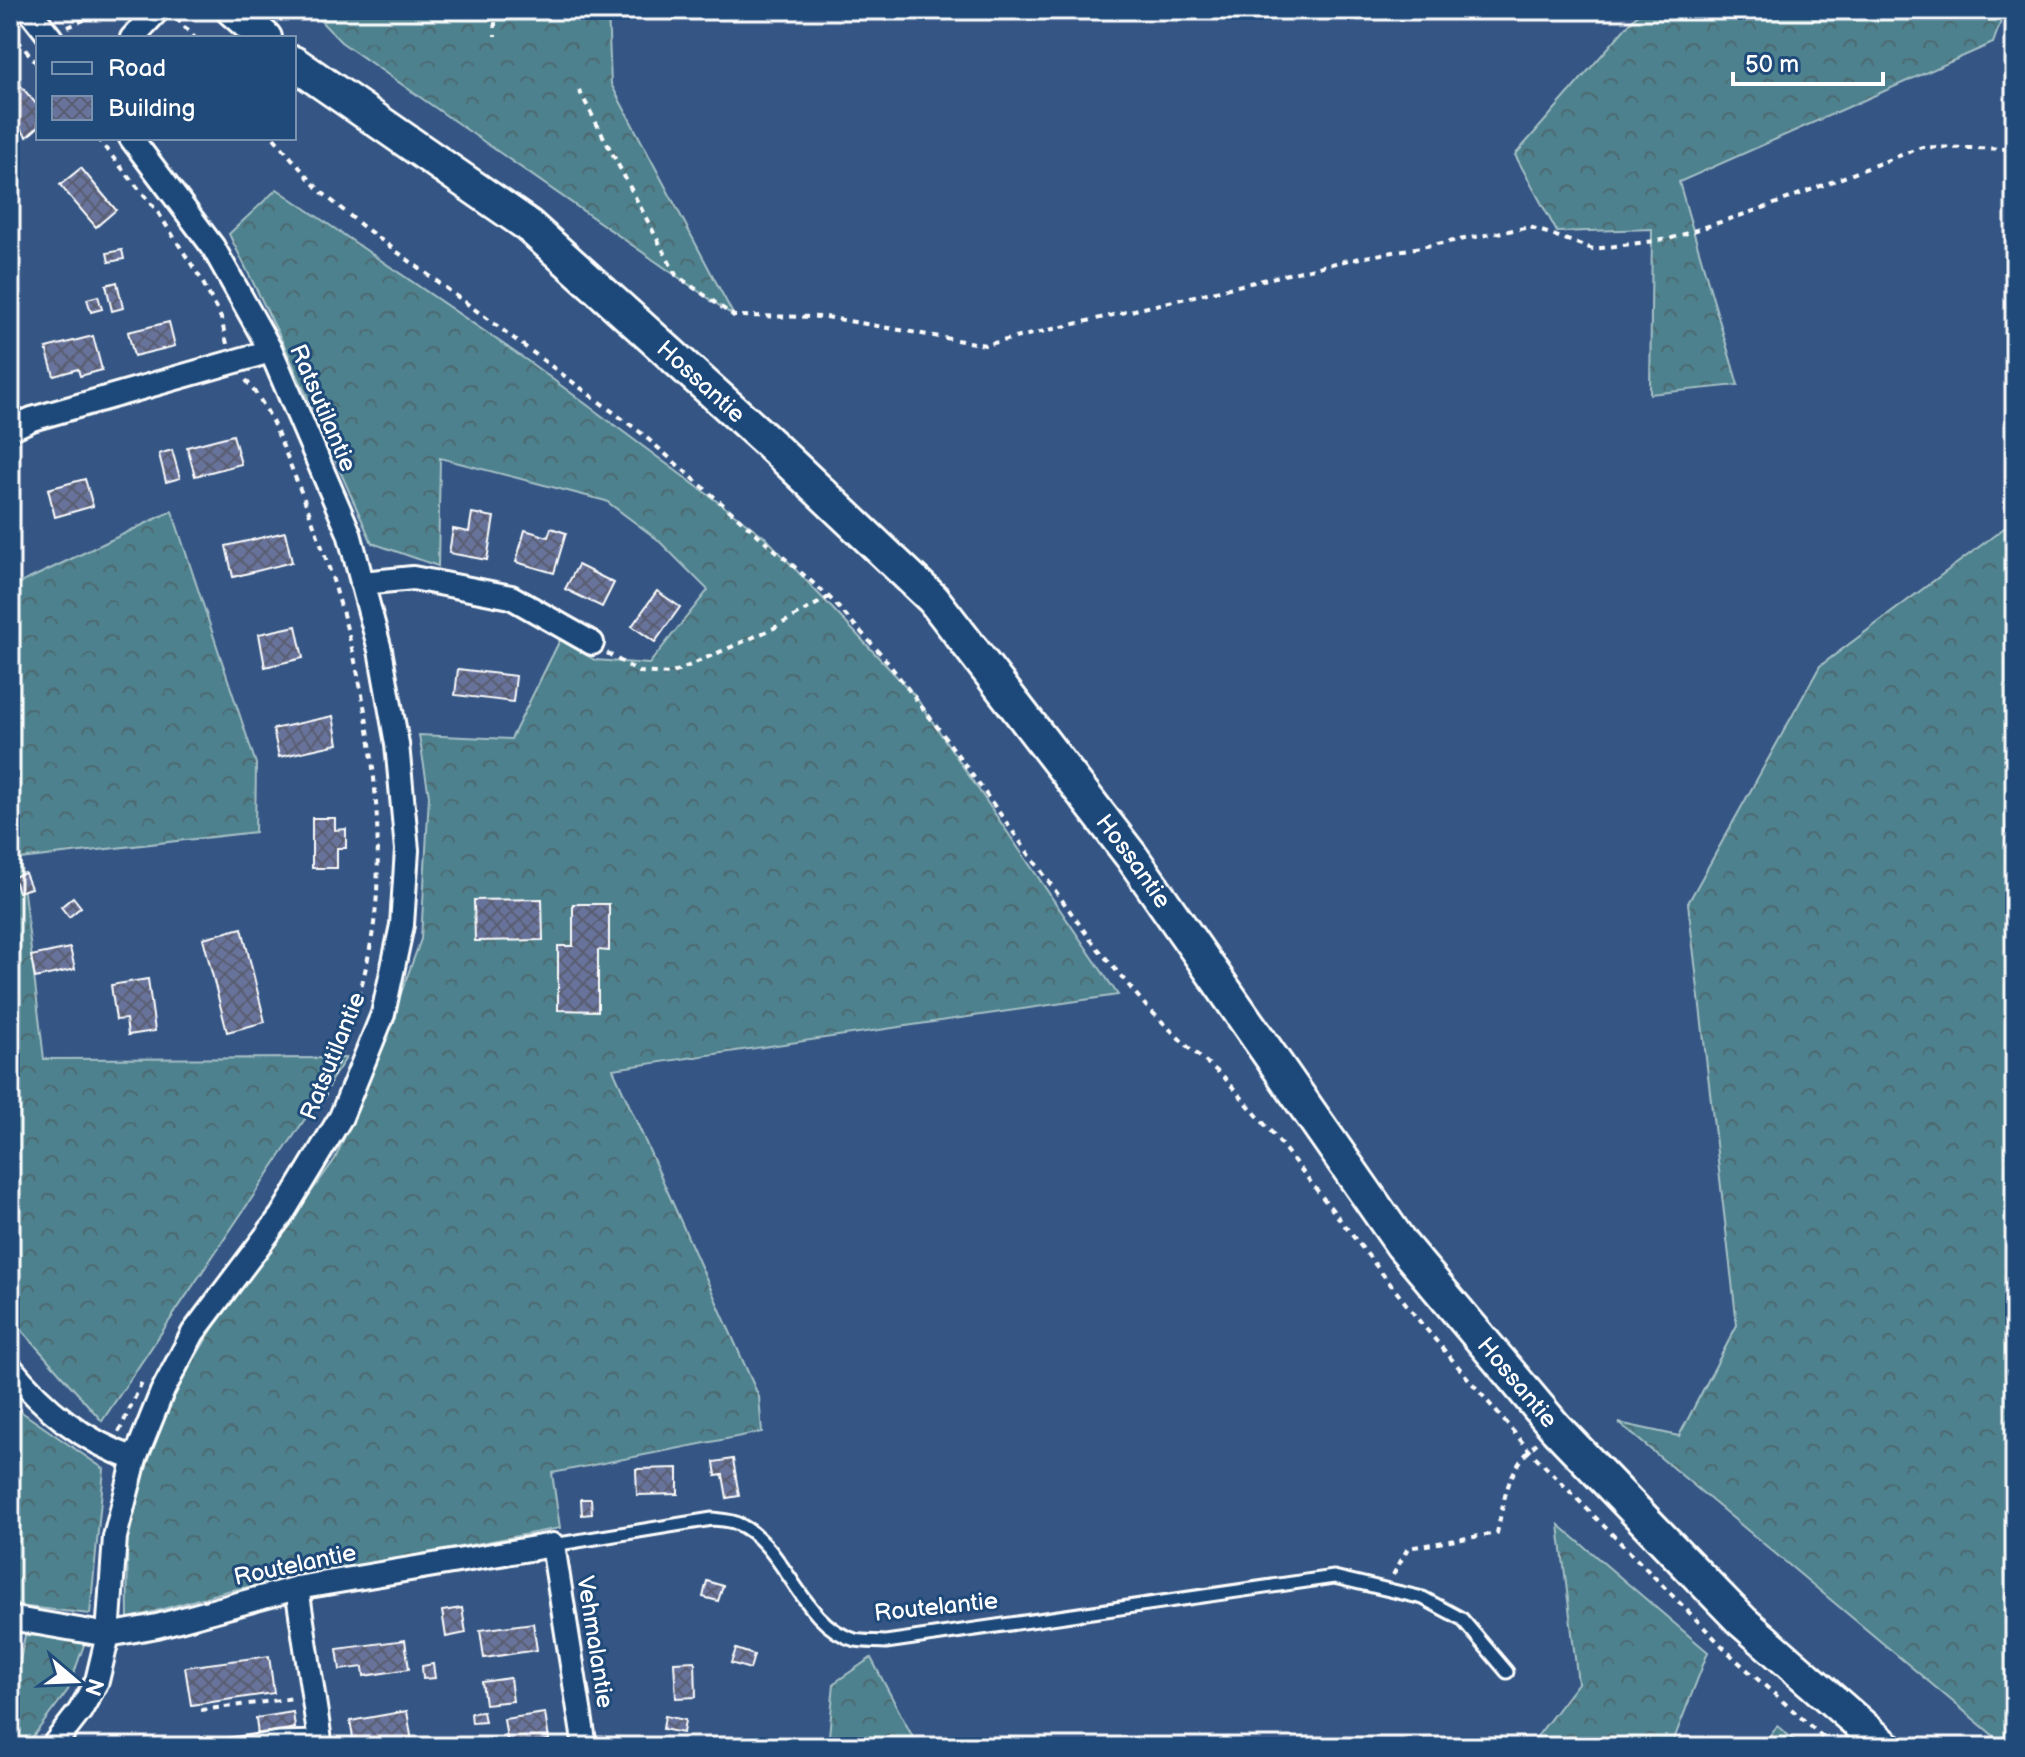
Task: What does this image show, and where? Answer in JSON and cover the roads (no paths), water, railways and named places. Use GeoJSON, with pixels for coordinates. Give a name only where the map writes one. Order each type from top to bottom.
{"type":"FeatureCollection","features":[{"type":"Feature","properties":{"kind":"main road"},"geometry":{"type":"LineString","coordinates":[[233,10],[263,36]]}},
{"type":"Feature","properties":{"kind":"main road","name":"Hossantie"},"geometry":{"type":"LineString","coordinates":[[296,64],[528,225],[769,443],[933,599],[1132,857],[1402,1245],[1555,1427],[1742,1621],[1886,1747]]}},
{"type":"Feature","properties":{"kind":"street"},"geometry":{"type":"LineString","coordinates":[[29,10],[49,36]]}},
{"type":"Feature","properties":{"kind":"street"},"geometry":{"type":"LineString","coordinates":[[134,36],[158,10]]}},
{"type":"Feature","properties":{"kind":"street","name":"Ratsutilantie"},"geometry":{"type":"LineString","coordinates":[[52,1747],[80,1711],[97,1681],[108,1635],[115,1537],[135,1459],[162,1392],[193,1333],[281,1216],[341,1117],[383,1014],[402,925],[407,850],[394,728],[380,650],[349,533],[271,351],[213,247],[133,140]]}},
{"type":"Feature","properties":{"kind":"street"},"geometry":{"type":"LineString","coordinates":[[10,429],[32,419],[271,351]]}},
{"type":"Feature","properties":{"kind":"street"},"geometry":{"type":"LineString","coordinates":[[362,583],[413,578],[511,597],[592,643]]}},
{"type":"Feature","properties":{"kind":"street"},"geometry":{"type":"LineString","coordinates":[[10,1367],[30,1392],[66,1424],[111,1451],[135,1459]]}},
{"type":"Feature","properties":{"kind":"street","name":"Routelantie"},"geometry":{"type":"LineString","coordinates":[[108,1635],[157,1626],[297,1588],[553,1545]]}},
{"type":"Feature","properties":{"kind":"street","name":"Vehmalantie"},"geometry":{"type":"LineString","coordinates":[[553,1545],[585,1747]]}},
{"type":"Feature","properties":{"kind":"street"},"geometry":{"type":"LineString","coordinates":[[297,1588],[321,1742]]}},
{"type":"Feature","properties":{"kind":"street"},"geometry":{"type":"LineString","coordinates":[[10,1618],[108,1635]]}},
{"type":"Feature","properties":{"kind":"lane","name":"Routelantie"},"geometry":{"type":"LineString","coordinates":[[553,1545],[712,1519],[733,1521],[750,1530],[773,1554],[800,1594],[825,1622],[854,1640],[886,1642],[1334,1577],[1423,1598],[1462,1619],[1507,1672]]}},
{"type":"Feature","properties":{"kind":"lane"},"geometry":{"type":"LineString","coordinates":[[216,1747],[280,1738],[321,1742]]}}]}
